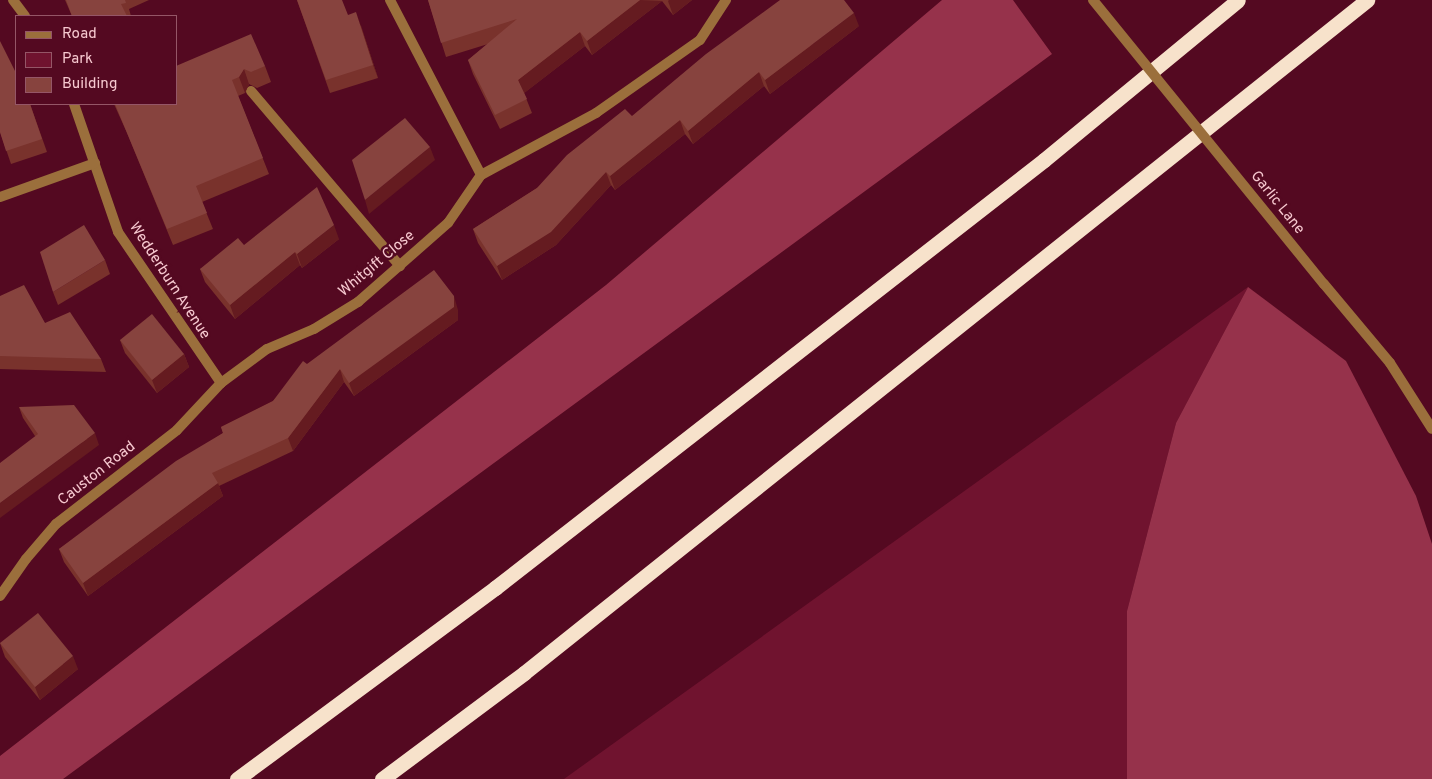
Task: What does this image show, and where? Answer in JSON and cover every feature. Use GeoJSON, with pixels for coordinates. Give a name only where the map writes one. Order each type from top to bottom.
{"type":"FeatureCollection","features":[{"type":"Feature","properties":{"kind":"highway"},"geometry":{"type":"LineString","coordinates":[[237,779],[495,588],[1044,160],[1238,0]]}},
{"type":"Feature","properties":{"kind":"highway"},"geometry":{"type":"LineString","coordinates":[[382,779],[532,667],[1367,0]]}},
{"type":"Feature","properties":{"kind":"street"},"geometry":{"type":"LineString","coordinates":[[13,0],[24,15]]}},
{"type":"Feature","properties":{"kind":"street"},"geometry":{"type":"LineString","coordinates":[[390,0],[481,175]]}},
{"type":"Feature","properties":{"kind":"street","name":"Whitgift Close"},"geometry":{"type":"LineString","coordinates":[[221,383],[267,349],[314,329],[358,302],[448,222],[481,175],[596,113],[700,40],[726,0]]}},
{"type":"Feature","properties":{"kind":"street","name":"Garlic Lane"},"geometry":{"type":"LineString","coordinates":[[1093,0],[1390,363],[1432,429]]}},
{"type":"Feature","properties":{"kind":"street"},"geometry":{"type":"LineString","coordinates":[[251,91],[400,266]]}},
{"type":"Feature","properties":{"kind":"street","name":"Wedderburn Avenue"},"geometry":{"type":"LineString","coordinates":[[74,105],[118,232],[221,383]]}},
{"type":"Feature","properties":{"kind":"street"},"geometry":{"type":"LineString","coordinates":[[0,197],[95,162]]}},
{"type":"Feature","properties":{"kind":"street","name":"Causton Road"},"geometry":{"type":"LineString","coordinates":[[0,596],[26,559],[56,524],[176,430],[221,383]]}},
{"type":"Feature","properties":{"kind":"green space"},"geometry":{"type":"Polygon","coordinates":[[[1248,287],[1176,423],[1127,611],[1127,779],[564,779],[1248,287]]]}},
{"type":"Feature","properties":{"kind":"shaded area"},"geometry":{"type":"Polygon","coordinates":[[[942,0],[1013,0],[1052,54],[63,779],[0,779],[0,756],[606,285],[942,0]]]}},
{"type":"Feature","properties":{"kind":"shaded area"},"geometry":{"type":"Polygon","coordinates":[[[1248,287],[1346,361],[1416,496],[1432,544],[1432,779],[1127,779],[1127,611],[1176,423],[1248,287]]]}},
{"type":"Feature","properties":{"kind":"building"},"geometry":{"type":"Polygon","coordinates":[[[66,0],[125,0],[126,3],[121,4],[126,15],[72,15],[66,0]]]}},
{"type":"Feature","properties":{"kind":"building"},"geometry":{"type":"Polygon","coordinates":[[[297,0],[342,0],[348,15],[356,12],[373,65],[326,80],[297,0]]]}},
{"type":"Feature","properties":{"kind":"building"},"geometry":{"type":"Polygon","coordinates":[[[428,0],[640,0],[587,41],[580,32],[518,80],[527,99],[495,115],[468,60],[517,19],[441,43],[428,0]]]}},
{"type":"Feature","properties":{"kind":"building"},"geometry":{"type":"Polygon","coordinates":[[[780,0],[844,0],[854,13],[765,80],[759,72],[688,131],[680,120],[610,176],[606,172],[551,232],[497,266],[473,229],[537,188],[567,155],[625,109],[632,116],[706,54],[780,0]]]}},
{"type":"Feature","properties":{"kind":"building"},"geometry":{"type":"Polygon","coordinates":[[[251,34],[265,66],[251,72],[244,69],[239,77],[232,80],[263,158],[196,186],[207,213],[167,229],[115,105],[178,105],[178,65],[251,34]]]}},
{"type":"Feature","properties":{"kind":"building"},"geometry":{"type":"Polygon","coordinates":[[[0,41],[15,71],[15,105],[30,105],[42,139],[6,151],[0,132],[0,41]]]}},
{"type":"Feature","properties":{"kind":"building"},"geometry":{"type":"Polygon","coordinates":[[[405,118],[430,147],[365,200],[352,160],[405,118]]]}},
{"type":"Feature","properties":{"kind":"building"},"geometry":{"type":"Polygon","coordinates":[[[317,187],[334,225],[297,254],[295,252],[230,305],[200,269],[238,238],[244,245],[317,187]]]}},
{"type":"Feature","properties":{"kind":"building"},"geometry":{"type":"Polygon","coordinates":[[[84,225],[105,260],[53,292],[40,252],[84,225]]]}},
{"type":"Feature","properties":{"kind":"building"},"geometry":{"type":"Polygon","coordinates":[[[434,270],[454,296],[454,307],[349,383],[340,369],[288,438],[212,473],[218,483],[83,583],[59,549],[176,461],[223,433],[221,427],[273,401],[303,361],[307,364],[434,270]]]}},
{"type":"Feature","properties":{"kind":"building"},"geometry":{"type":"Polygon","coordinates":[[[24,285],[45,323],[70,312],[101,359],[0,356],[0,296],[24,285]]]}},
{"type":"Feature","properties":{"kind":"building"},"geometry":{"type":"Polygon","coordinates":[[[152,314],[184,354],[152,380],[120,340],[152,314]]]}},
{"type":"Feature","properties":{"kind":"building"},"geometry":{"type":"Polygon","coordinates":[[[74,405],[95,433],[0,503],[0,463],[38,434],[19,407],[74,405]]]}},
{"type":"Feature","properties":{"kind":"building"},"geometry":{"type":"Polygon","coordinates":[[[38,613],[73,656],[35,687],[0,643],[38,613]]]}}]}
